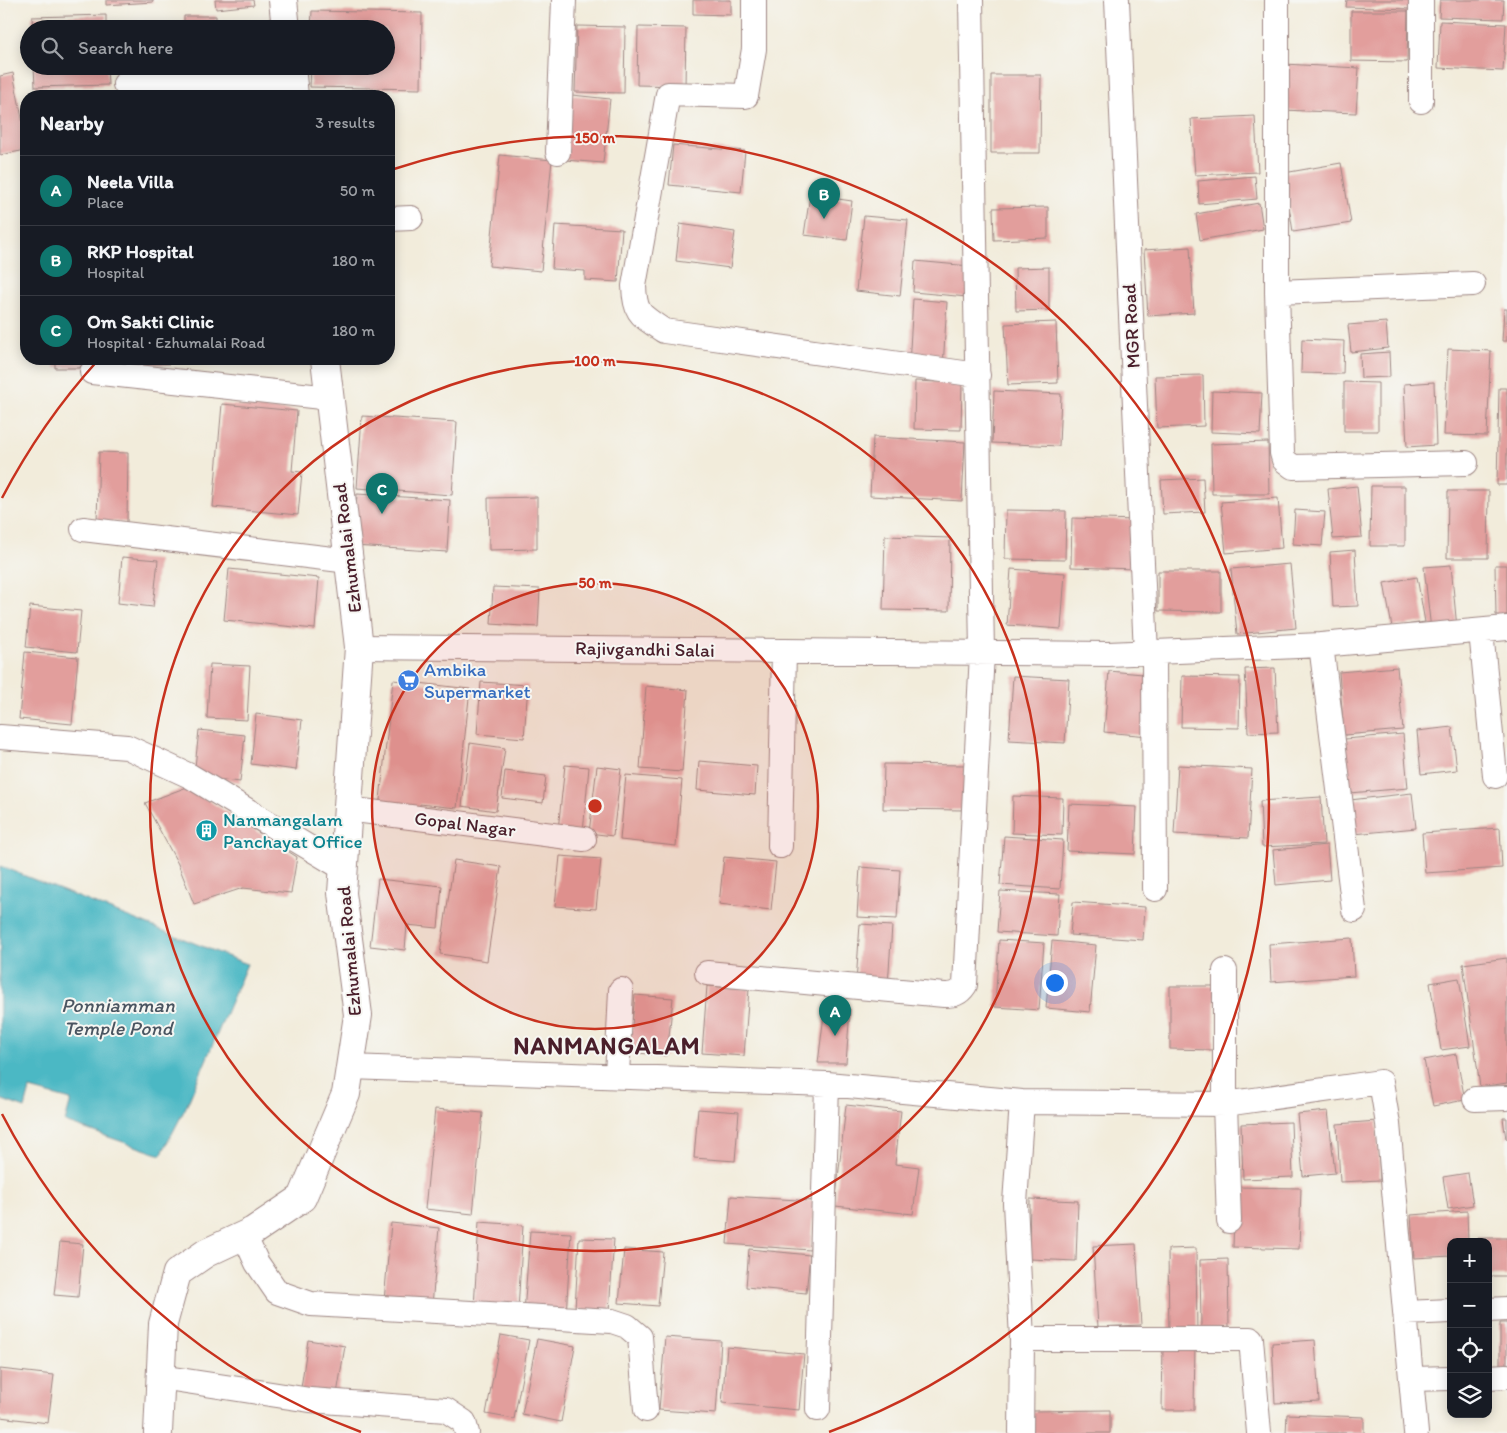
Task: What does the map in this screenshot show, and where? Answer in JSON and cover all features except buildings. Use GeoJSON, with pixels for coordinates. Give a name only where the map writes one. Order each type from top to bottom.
{"type":"FeatureCollection","features":[{"type":"Feature","properties":{"kind":"street"},"geometry":{"type":"LineString","coordinates":[[282,0],[285,20]]}},
{"type":"Feature","properties":{"kind":"street"},"geometry":{"type":"LineString","coordinates":[[558,152],[564,0]]}},
{"type":"Feature","properties":{"kind":"street"},"geometry":{"type":"LineString","coordinates":[[754,0],[754,49],[746,96],[668,94],[634,286],[635,306],[644,317],[664,331],[978,374]]}},
{"type":"Feature","properties":{"kind":"street"},"geometry":{"type":"LineString","coordinates":[[707,973],[944,995],[953,995],[961,991],[964,985],[982,653],[971,0]]}},
{"type":"Feature","properties":{"kind":"street","name":"MGR Road"},"geometry":{"type":"LineString","coordinates":[[1117,0],[1150,653],[1155,889]]}},
{"type":"Feature","properties":{"kind":"street"},"geometry":{"type":"LineString","coordinates":[[1277,0],[1277,292],[1282,453],[1288,464],[1293,467],[1466,463]]}},
{"type":"Feature","properties":{"kind":"street"},"geometry":{"type":"LineString","coordinates":[[1421,0],[1421,101]]}},
{"type":"Feature","properties":{"kind":"street"},"geometry":{"type":"LineString","coordinates":[[125,84],[292,81]]}},
{"type":"Feature","properties":{"kind":"street"},"geometry":{"type":"LineString","coordinates":[[1277,292],[1473,284]]}},
{"type":"Feature","properties":{"kind":"street","name":"Ezhumalai Road"},"geometry":{"type":"LineString","coordinates":[[158,1433],[163,1324],[177,1272],[206,1253],[253,1231],[302,1198],[346,1094],[358,1015],[342,893],[359,647],[326,365]]}},
{"type":"Feature","properties":{"kind":"street"},"geometry":{"type":"LineString","coordinates":[[92,372],[330,398]]}},
{"type":"Feature","properties":{"kind":"street"},"geometry":{"type":"LineString","coordinates":[[83,529],[349,561]]}},
{"type":"Feature","properties":{"kind":"street","name":"Rajivgandhi Salai"},"geometry":{"type":"LineString","coordinates":[[359,647],[1150,653],[1321,644],[1507,628]]}},
{"type":"Feature","properties":{"kind":"street"},"geometry":{"type":"LineString","coordinates":[[1481,631],[1495,776]]}},
{"type":"Feature","properties":{"kind":"street"},"geometry":{"type":"LineString","coordinates":[[1321,644],[1354,910]]}},
{"type":"Feature","properties":{"kind":"street"},"geometry":{"type":"LineString","coordinates":[[780,846],[784,651]]}},
{"type":"Feature","properties":{"kind":"street"},"geometry":{"type":"LineString","coordinates":[[0,737],[127,747],[190,776],[343,868]]}},
{"type":"Feature","properties":{"kind":"street","name":"Gopal Nagar"},"geometry":{"type":"LineString","coordinates":[[347,809],[584,839]]}},
{"type":"Feature","properties":{"kind":"street"},"geometry":{"type":"LineString","coordinates":[[1225,971],[1225,1104],[1230,1221]]}},
{"type":"Feature","properties":{"kind":"street"},"geometry":{"type":"LineString","coordinates":[[617,1076],[621,990]]}},
{"type":"Feature","properties":{"kind":"street"},"geometry":{"type":"LineString","coordinates":[[350,1067],[827,1084],[1022,1102],[1225,1104],[1381,1082],[1388,1124],[1416,1433]]}},
{"type":"Feature","properties":{"kind":"street"},"geometry":{"type":"LineString","coordinates":[[818,1409],[827,1084]]}},
{"type":"Feature","properties":{"kind":"street"},"geometry":{"type":"LineString","coordinates":[[1475,1099],[1507,1098]]}},
{"type":"Feature","properties":{"kind":"street"},"geometry":{"type":"LineString","coordinates":[[1021,1433],[1022,1339],[1015,1202],[1022,1102]]}},
{"type":"Feature","properties":{"kind":"street"},"geometry":{"type":"LineString","coordinates":[[244,1234],[257,1263],[277,1292],[311,1304],[612,1321],[627,1326],[640,1337],[646,1410]]}},
{"type":"Feature","properties":{"kind":"street"},"geometry":{"type":"LineString","coordinates":[[1492,1310],[1507,1309]]}},
{"type":"Feature","properties":{"kind":"street"},"geometry":{"type":"LineString","coordinates":[[1405,1313],[1447,1311]]}},
{"type":"Feature","properties":{"kind":"street"},"geometry":{"type":"LineString","coordinates":[[1022,1339],[1251,1339],[1258,1433]]}},
{"type":"Feature","properties":{"kind":"street"},"geometry":{"type":"LineString","coordinates":[[1492,1377],[1507,1376]]}},
{"type":"Feature","properties":{"kind":"street"},"geometry":{"type":"LineString","coordinates":[[160,1377],[310,1400],[446,1410],[464,1422],[467,1433]]}},
{"type":"Feature","properties":{"kind":"street"},"geometry":{"type":"LineString","coordinates":[[1411,1379],[1447,1378]]}},
{"type":"Feature","properties":{"kind":"water","name":"Ponniamman Temple Pond"},"geometry":{"type":"Polygon","coordinates":[[[0,866],[247,964],[187,1105],[161,1155],[65,1122],[71,1100],[30,1089],[25,1108],[0,1099],[0,866]]]}},
{"type":"Feature","properties":{"kind":"place","name":"RKP Hospital"},"geometry":{"type":"Point","coordinates":[824,219]}},
{"type":"Feature","properties":{"kind":"place","name":"Om Sakti Clinic"},"geometry":{"type":"Point","coordinates":[382,514]}},
{"type":"Feature","properties":{"kind":"place","name":"Ambika Supermarket"},"geometry":{"type":"Point","coordinates":[408,680]}},
{"type":"Feature","properties":{"kind":"place","name":"Nanmangalam Panchayat Office"},"geometry":{"type":"Point","coordinates":[207,830]}},
{"type":"Feature","properties":{"kind":"place","name":"Neela Villa"},"geometry":{"type":"Point","coordinates":[835,1036]}},
{"type":"Feature","properties":{"kind":"district","name":"NANMANGALAM"},"geometry":{"type":"Point","coordinates":[607,1045]}}]}
